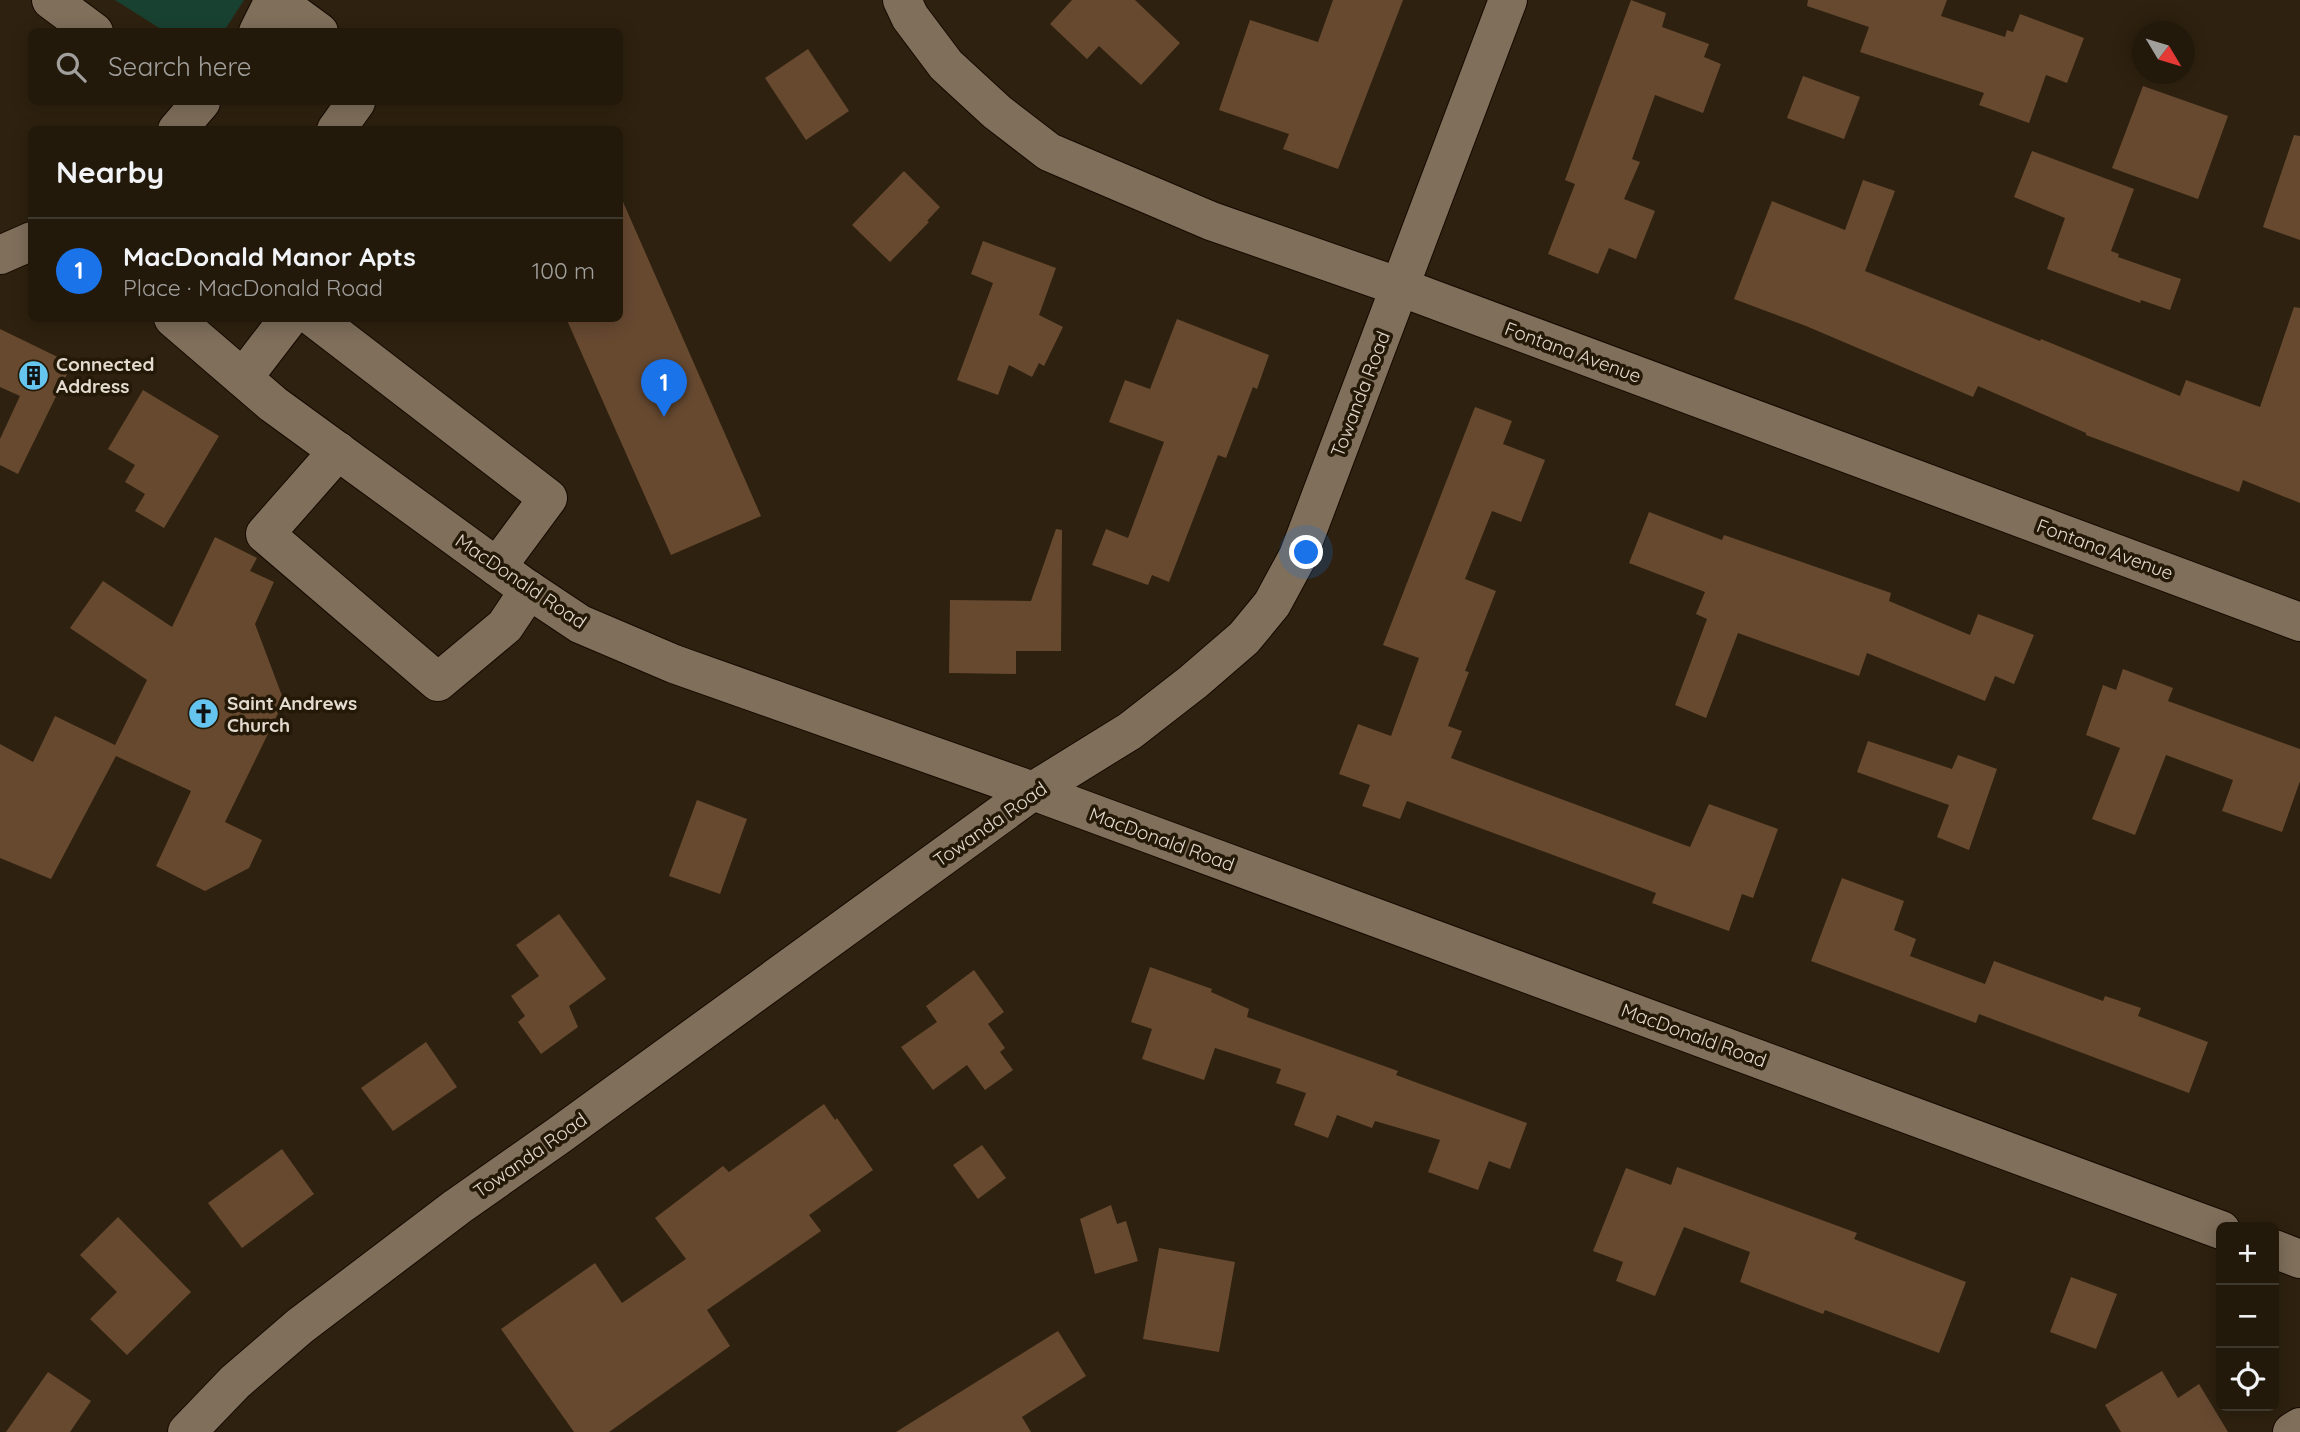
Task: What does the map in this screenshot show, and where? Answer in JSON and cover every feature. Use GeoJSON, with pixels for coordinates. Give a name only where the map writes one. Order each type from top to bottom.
{"type":"FeatureCollection","features":[{"type":"Feature","properties":{"kind":"street"},"geometry":{"type":"LineString","coordinates":[[51,0],[89,28]]}},
{"type":"Feature","properties":{"kind":"street"},"geometry":{"type":"LineString","coordinates":[[260,28],[275,0],[314,28]]}},
{"type":"Feature","properties":{"kind":"street","name":"Fontana Avenue"},"geometry":{"type":"LineString","coordinates":[[902,0],[910,17],[946,65],[997,112],[1049,152],[1211,221],[1400,287],[2300,622]]}},
{"type":"Feature","properties":{"kind":"street","name":"Towanda Road"},"geometry":{"type":"LineString","coordinates":[[187,1432],[235,1382],[300,1326],[457,1207],[1033,791],[1130,731],[1194,682],[1244,638],[1272,604],[1298,556],[1508,0]]}},
{"type":"Feature","properties":{"kind":"street"},"geometry":{"type":"LineString","coordinates":[[339,126],[354,105]]}},
{"type":"Feature","properties":{"kind":"street"},"geometry":{"type":"LineString","coordinates":[[0,255],[28,243]]}},
{"type":"Feature","properties":{"kind":"street","name":"MacDonald Road"},"geometry":{"type":"LineString","coordinates":[[178,322],[273,404],[580,624],[674,664],[1033,791],[2216,1228]]}},
{"type":"Feature","properties":{"kind":"street"},"geometry":{"type":"LineString","coordinates":[[243,378],[286,322]]}},
{"type":"Feature","properties":{"kind":"street"},"geometry":{"type":"LineString","coordinates":[[319,322],[548,498],[497,567]]}},
{"type":"Feature","properties":{"kind":"street"},"geometry":{"type":"LineString","coordinates":[[338,451],[265,534],[438,682],[505,626],[530,590]]}},
{"type":"Feature","properties":{"kind":"street"},"geometry":{"type":"LineString","coordinates":[[2279,1252],[2300,1259]]}},
{"type":"Feature","properties":{"kind":"street"},"geometry":{"type":"LineString","coordinates":[[2292,1432],[2300,1427]]}},
{"type":"Feature","properties":{"kind":"green space"},"geometry":{"type":"Polygon","coordinates":[[[115,0],[244,0],[226,28],[159,28],[115,0]]]}},
{"type":"Feature","properties":{"kind":"building"},"geometry":{"type":"Polygon","coordinates":[[[1072,0],[1135,0],[1180,43],[1141,85],[1099,46],[1087,59],[1050,24],[1072,0]]]}},
{"type":"Feature","properties":{"kind":"building"},"geometry":{"type":"Polygon","coordinates":[[[1333,0],[1403,0],[1338,169],[1283,149],[1289,134],[1219,110],[1250,20],[1318,42],[1333,0]]]}},
{"type":"Feature","properties":{"kind":"building"},"geometry":{"type":"Polygon","coordinates":[[[1631,0],[1666,13],[1662,27],[1709,44],[1704,57],[1721,64],[1703,113],[1655,95],[1632,159],[1640,162],[1624,199],[1655,211],[1636,259],[1609,248],[1598,274],[1548,254],[1575,184],[1565,180],[1631,0]]]}},
{"type":"Feature","properties":{"kind":"building"},"geometry":{"type":"Polygon","coordinates":[[[1808,0],[1947,0],[1941,16],[2005,37],[2007,30],[2013,32],[2020,14],[2084,38],[2067,83],[2046,75],[2029,123],[1979,105],[1984,93],[1860,52],[1869,27],[1807,6],[1808,0]]]}},
{"type":"Feature","properties":{"kind":"building"},"geometry":{"type":"Polygon","coordinates":[[[808,49],[849,111],[806,140],[765,78],[808,49]]]}},
{"type":"Feature","properties":{"kind":"building"},"geometry":{"type":"Polygon","coordinates":[[[1803,76],[1860,97],[1844,139],[1787,118],[1803,76]]]}},
{"type":"Feature","properties":{"kind":"building"},"geometry":{"type":"Polygon","coordinates":[[[2143,86],[2228,116],[2198,199],[2112,168],[2143,86]]]}},
{"type":"Feature","properties":{"kind":"building"},"geometry":{"type":"Polygon","coordinates":[[[2294,135],[2300,136],[2300,240],[2263,227],[2294,135]]]}},
{"type":"Feature","properties":{"kind":"building"},"geometry":{"type":"Polygon","coordinates":[[[2032,151],[2134,189],[2111,251],[2119,254],[2118,257],[2181,279],[2170,310],[2141,300],[2140,303],[2047,269],[2065,218],[2014,197],[2032,151]]]}},
{"type":"Feature","properties":{"kind":"building"},"geometry":{"type":"Polygon","coordinates":[[[904,171],[940,207],[890,262],[852,225],[904,171]]]}},
{"type":"Feature","properties":{"kind":"building"},"geometry":{"type":"Polygon","coordinates":[[[1863,180],[1895,191],[1865,271],[2180,396],[2186,380],[2260,407],[2294,307],[2300,308],[2300,503],[2243,480],[2239,492],[2086,435],[1978,386],[1973,397],[1806,326],[1734,299],[1772,201],[1845,230],[1863,180]]]}},
{"type":"Feature","properties":{"kind":"building"},"geometry":{"type":"Polygon","coordinates":[[[623,202],[761,516],[671,555],[568,322],[623,322],[623,202]]]}},
{"type":"Feature","properties":{"kind":"building"},"geometry":{"type":"Polygon","coordinates":[[[983,241],[1056,268],[1039,315],[1063,327],[1044,366],[1039,363],[1032,377],[1009,365],[998,395],[957,380],[993,283],[971,274],[983,241]]]}},
{"type":"Feature","properties":{"kind":"building"},"geometry":{"type":"Polygon","coordinates":[[[1177,319],[1269,355],[1257,389],[1253,387],[1226,458],[1218,455],[1169,582],[1152,575],[1148,585],[1092,565],[1106,529],[1128,538],[1164,442],[1109,422],[1125,380],[1150,389],[1177,319]]]}},
{"type":"Feature","properties":{"kind":"building","name":"Connected Address"},"geometry":{"type":"Polygon","coordinates":[[[0,329],[72,364],[18,474],[0,465],[0,439],[20,396],[0,387],[0,329]]]}},
{"type":"Feature","properties":{"kind":"building"},"geometry":{"type":"Polygon","coordinates":[[[143,390],[219,436],[164,528],[135,511],[145,494],[125,482],[135,465],[108,449],[143,390]]]}},
{"type":"Feature","properties":{"kind":"building"},"geometry":{"type":"Polygon","coordinates":[[[1475,407],[1512,421],[1503,444],[1545,460],[1521,522],[1492,511],[1465,579],[1496,591],[1465,671],[1469,672],[1448,726],[1462,731],[1451,758],[1690,847],[1709,804],[1778,829],[1753,898],[1742,894],[1729,931],[1652,903],[1656,893],[1407,801],[1400,819],[1362,806],[1370,785],[1339,774],[1358,724],[1391,736],[1419,658],[1383,645],[1475,407]]]}},
{"type":"Feature","properties":{"kind":"building"},"geometry":{"type":"Polygon","coordinates":[[[1649,512],[1722,540],[1724,535],[1891,593],[1889,601],[1970,635],[1978,614],[2034,635],[2014,684],[1995,676],[1985,701],[1867,653],[1859,676],[1738,633],[1706,718],[1675,705],[1707,619],[1696,614],[1705,592],[1629,563],[1649,512]]]}},
{"type":"Feature","properties":{"kind":"building"},"geometry":{"type":"Polygon","coordinates":[[[1056,529],[1062,530],[1061,651],[1016,651],[1016,674],[949,673],[950,600],[1031,601],[1056,529]]]}},
{"type":"Feature","properties":{"kind":"building","name":"Saint Andrews Church"},"geometry":{"type":"Polygon","coordinates":[[[215,537],[257,558],[250,571],[274,582],[255,624],[284,701],[225,822],[262,840],[249,868],[205,891],[156,866],[191,791],[116,756],[51,879],[0,858],[0,744],[33,762],[55,716],[115,745],[147,680],[70,628],[103,581],[172,627],[215,537]]]}},
{"type":"Feature","properties":{"kind":"building"},"geometry":{"type":"Polygon","coordinates":[[[2123,669],[2173,688],[2168,701],[2300,749],[2300,781],[2282,832],[2222,811],[2233,780],[2166,755],[2135,835],[2092,819],[2120,748],[2086,735],[2103,685],[2116,690],[2123,669]]]}},
{"type":"Feature","properties":{"kind":"building"},"geometry":{"type":"Polygon","coordinates":[[[1868,741],[1952,769],[1958,755],[1997,769],[1969,850],[1937,837],[1949,805],[1857,772],[1868,741]]]}},
{"type":"Feature","properties":{"kind":"building"},"geometry":{"type":"Polygon","coordinates":[[[697,800],[747,819],[720,894],[669,876],[697,800]]]}},
{"type":"Feature","properties":{"kind":"building"},"geometry":{"type":"Polygon","coordinates":[[[1842,878],[1904,901],[1894,930],[1916,939],[1910,956],[1985,984],[1994,961],[2103,1001],[2105,996],[2141,1008],[2138,1016],[2208,1042],[2189,1093],[1979,1014],[1976,1023],[1811,961],[1842,878]]]}},
{"type":"Feature","properties":{"kind":"building"},"geometry":{"type":"Polygon","coordinates":[[[559,914],[606,979],[569,1006],[578,1027],[541,1054],[518,1022],[525,1016],[511,996],[539,976],[516,945],[559,914]]]}},
{"type":"Feature","properties":{"kind":"building"},"geometry":{"type":"Polygon","coordinates":[[[1150,967],[1212,989],[1211,992],[1249,1009],[1247,1017],[1398,1071],[1396,1075],[1527,1123],[1510,1169],[1489,1161],[1478,1190],[1428,1172],[1440,1140],[1375,1121],[1372,1128],[1337,1115],[1328,1138],[1294,1125],[1306,1093],[1276,1083],[1281,1069],[1215,1048],[1204,1080],[1142,1059],[1152,1029],[1131,1022],[1150,967]]]}},
{"type":"Feature","properties":{"kind":"building"},"geometry":{"type":"Polygon","coordinates":[[[974,970],[1004,1012],[988,1024],[1005,1048],[1000,1052],[1013,1070],[985,1090],[967,1065],[933,1090],[901,1047],[937,1022],[926,1006],[974,970]]]}},
{"type":"Feature","properties":{"kind":"building"},"geometry":{"type":"Polygon","coordinates":[[[426,1042],[457,1087],[393,1131],[361,1088],[426,1042]]]}},
{"type":"Feature","properties":{"kind":"building"},"geometry":{"type":"Polygon","coordinates":[[[824,1104],[873,1170],[809,1215],[821,1231],[707,1310],[730,1346],[609,1432],[574,1432],[501,1329],[595,1263],[622,1303],[686,1259],[655,1218],[723,1166],[729,1172],[824,1104]]]}},
{"type":"Feature","properties":{"kind":"building"},"geometry":{"type":"Polygon","coordinates":[[[982,1145],[1006,1178],[978,1199],[953,1165],[982,1145]]]}},
{"type":"Feature","properties":{"kind":"building"},"geometry":{"type":"Polygon","coordinates":[[[282,1149],[314,1194],[242,1248],[208,1203],[282,1149]]]}},
{"type":"Feature","properties":{"kind":"building"},"geometry":{"type":"Polygon","coordinates":[[[1677,1167],[1857,1233],[1854,1239],[1966,1282],[1939,1353],[1825,1310],[1823,1314],[1740,1282],[1750,1252],[1684,1227],[1655,1296],[1616,1281],[1623,1262],[1593,1251],[1626,1168],[1671,1185],[1677,1167]]]}},
{"type":"Feature","properties":{"kind":"building"},"geometry":{"type":"Polygon","coordinates":[[[1111,1205],[1117,1224],[1126,1221],[1138,1261],[1095,1274],[1080,1219],[1111,1205]]]}},
{"type":"Feature","properties":{"kind":"building"},"geometry":{"type":"Polygon","coordinates":[[[118,1217],[191,1292],[127,1355],[90,1319],[117,1292],[80,1255],[118,1217]]]}},
{"type":"Feature","properties":{"kind":"building"},"geometry":{"type":"Polygon","coordinates":[[[1159,1248],[1235,1262],[1219,1352],[1143,1339],[1159,1248]]]}},
{"type":"Feature","properties":{"kind":"building"},"geometry":{"type":"Polygon","coordinates":[[[2071,1277],[2117,1294],[2096,1349],[2050,1332],[2071,1277]]]}},
{"type":"Feature","properties":{"kind":"building"},"geometry":{"type":"Polygon","coordinates":[[[1058,1331],[1086,1376],[1022,1417],[1031,1432],[896,1432],[1058,1331]]]}},
{"type":"Feature","properties":{"kind":"building"},"geometry":{"type":"Polygon","coordinates":[[[2162,1371],[2178,1398],[2199,1384],[2228,1432],[2121,1432],[2105,1405],[2162,1371]]]}},
{"type":"Feature","properties":{"kind":"building"},"geometry":{"type":"Polygon","coordinates":[[[48,1372],[91,1401],[70,1432],[6,1432],[48,1372]]]}},
{"type":"Feature","properties":{"kind":"place","name":"Connected Address"},"geometry":{"type":"Point","coordinates":[33,375]}},
{"type":"Feature","properties":{"kind":"place","name":"MacDonald Manor Apts"},"geometry":{"type":"Point","coordinates":[664,417]}},
{"type":"Feature","properties":{"kind":"place","name":"Saint Andrews Church"},"geometry":{"type":"Point","coordinates":[204,714]}}]}
